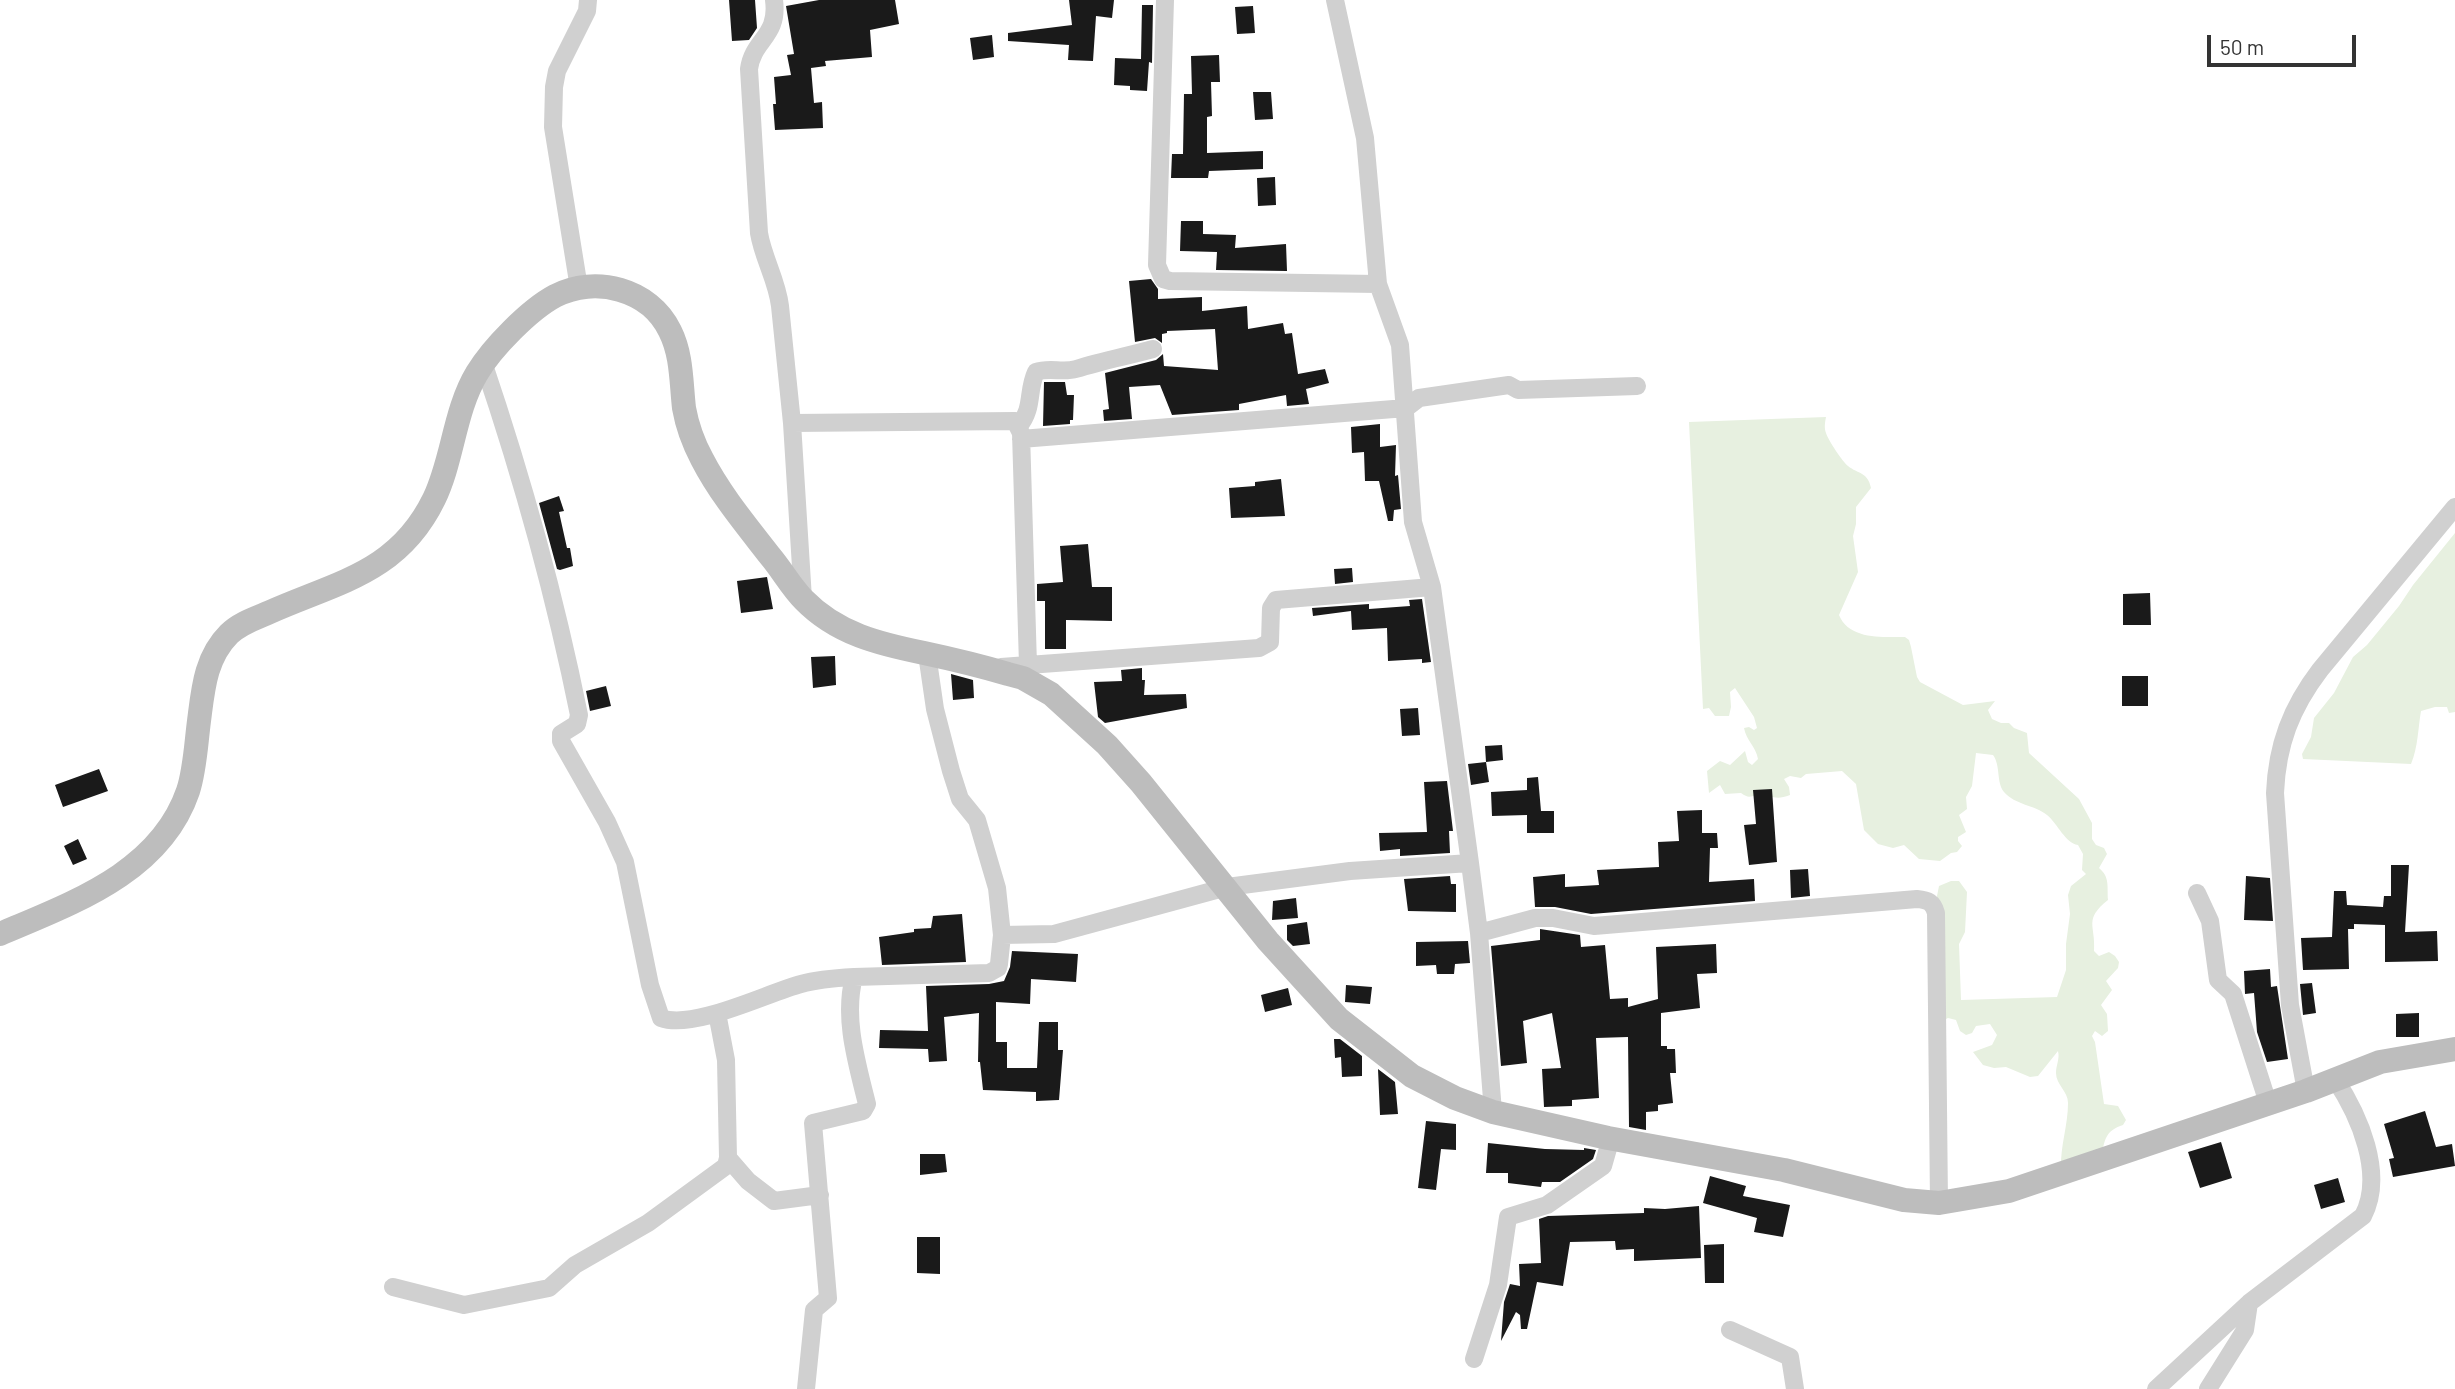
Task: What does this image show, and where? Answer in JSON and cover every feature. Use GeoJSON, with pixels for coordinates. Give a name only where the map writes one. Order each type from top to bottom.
{"type":"FeatureCollection","features":[{"type":"Feature","properties":{"kind":"street"},"geometry":{"type":"LineString","coordinates":[[579,288],[553,127],[553,107],[557,71],[586,11],[588,0]]}},
{"type":"Feature","properties":{"kind":"street"},"geometry":{"type":"LineString","coordinates":[[774,0],[774,22],[750,60],[749,69],[759,233],[778,293],[792,423],[803,599]]}},
{"type":"Feature","properties":{"kind":"street"},"geometry":{"type":"LineString","coordinates":[[1165,0],[1157,265],[1163,279],[1378,284]]}},
{"type":"Feature","properties":{"kind":"street"},"geometry":{"type":"LineString","coordinates":[[1335,0],[1364,138],[1378,284],[1400,345],[1413,522],[1432,587],[1471,863],[1493,1112]]}},
{"type":"Feature","properties":{"kind":"street"},"geometry":{"type":"LineString","coordinates":[[0,934],[45,915],[121,876],[144,859],[174,821],[190,787],[207,668],[218,647],[236,628],[289,603],[362,575],[384,560],[413,533],[436,496],[449,461],[468,390],[484,362],[537,309],[556,295],[579,288],[619,288],[635,294],[663,318],[677,348],[684,411],[703,460],[723,493],[803,599],[823,616],[853,634],[875,642],[1023,678],[1051,694],[1083,722],[1141,783],[1277,951],[1326,1007],[1351,1030],[1412,1076],[1455,1098],[1493,1112],[1611,1138],[1784,1170],[1904,1200],[1940,1203],[2009,1191],[2306,1091],[2380,1062],[2455,1049]]}},
{"type":"Feature","properties":{"kind":"street"},"geometry":{"type":"LineString","coordinates":[[1020,432],[1029,412],[1037,372],[1046,369],[1074,370],[1090,363],[1153,349]]}},
{"type":"Feature","properties":{"kind":"street"},"geometry":{"type":"LineString","coordinates":[[484,362],[506,430],[567,656],[579,715],[577,724],[561,734],[561,741],[607,822],[625,862],[650,985],[661,1018],[672,1022],[717,1013],[800,984],[829,978],[989,973],[998,968],[1002,935],[997,888],[977,820],[961,799],[944,744],[935,709],[928,654]]}},
{"type":"Feature","properties":{"kind":"street"},"geometry":{"type":"LineString","coordinates":[[1020,432],[1406,408],[1419,398],[1509,384],[1518,390],[1637,386]]}},
{"type":"Feature","properties":{"kind":"street"},"geometry":{"type":"LineString","coordinates":[[792,423],[1015,421],[1020,432],[1028,665]]}},
{"type":"Feature","properties":{"kind":"street"},"geometry":{"type":"LineString","coordinates":[[2306,1091],[2290,1004],[2276,808],[2276,772],[2289,721],[2304,691],[2320,670],[2455,507]]}},
{"type":"Feature","properties":{"kind":"street"},"geometry":{"type":"LineString","coordinates":[[986,668],[1259,648],[1270,642],[1271,608],[1276,600],[1432,587]]}},
{"type":"Feature","properties":{"kind":"street"},"geometry":{"type":"LineString","coordinates":[[1002,935],[1054,934],[1227,887],[1350,871],[1471,863]]}},
{"type":"Feature","properties":{"kind":"street"},"geometry":{"type":"LineString","coordinates":[[2197,893],[2210,921],[2218,980],[2233,994],[2268,1103]]}},
{"type":"Feature","properties":{"kind":"street"},"geometry":{"type":"LineString","coordinates":[[1479,933],[1535,918],[1553,918],[1594,926],[1927,900],[1934,905],[1936,913],[1940,1203]]}},
{"type":"Feature","properties":{"kind":"street"},"geometry":{"type":"LineString","coordinates":[[806,1389],[814,1310],[828,1298],[813,1123],[863,1111],[867,1104],[852,1042],[854,977]]}},
{"type":"Feature","properties":{"kind":"street"},"geometry":{"type":"LineString","coordinates":[[393,1287],[454,1304],[472,1304],[550,1289],[570,1270],[648,1223],[726,1166],[726,1060],[717,1013]]}},
{"type":"Feature","properties":{"kind":"street"},"geometry":{"type":"LineString","coordinates":[[2156,1389],[2249,1303],[2363,1216],[2370,1202],[2372,1183],[2362,1129],[2335,1079]]}},
{"type":"Feature","properties":{"kind":"street"},"geometry":{"type":"LineString","coordinates":[[1474,1359],[1498,1285],[1508,1217],[1547,1205],[1603,1166],[1611,1138]]}},
{"type":"Feature","properties":{"kind":"street"},"geometry":{"type":"LineString","coordinates":[[728,1158],[748,1181],[774,1201],[820,1195]]}},
{"type":"Feature","properties":{"kind":"street"},"geometry":{"type":"LineString","coordinates":[[2208,1389],[2245,1330],[2249,1303]]}},
{"type":"Feature","properties":{"kind":"street"},"geometry":{"type":"LineString","coordinates":[[1730,1330],[1790,1357],[1795,1389]]}},
{"type":"Feature","properties":{"kind":"green space"},"geometry":{"type":"Polygon","coordinates":[[[1826,417],[1827,436],[1848,466],[1865,476],[1871,488],[1856,507],[1853,536],[1858,572],[1839,615],[1844,623],[1858,633],[1905,637],[1909,640],[1920,682],[1963,705],[1995,701],[1988,710],[1992,719],[2009,723],[2027,733],[2029,753],[2079,799],[2092,823],[2092,839],[2096,845],[2104,848],[2107,854],[2099,868],[2106,878],[2108,900],[2093,918],[2094,951],[2099,956],[2109,952],[2119,962],[2118,968],[2106,981],[2112,990],[2101,1005],[2107,1014],[2108,1031],[2102,1036],[2095,1031],[2092,1036],[2104,1104],[2118,1106],[2126,1120],[2108,1135],[2102,1153],[2061,1170],[2068,1103],[2057,1077],[2058,1051],[2038,1076],[2030,1077],[2006,1067],[1994,1068],[1983,1065],[1973,1052],[1992,1045],[1997,1035],[1990,1024],[1976,1026],[1972,1033],[1966,1035],[1960,1031],[1956,1020],[1948,1018],[1942,1021],[1937,896],[1939,886],[1951,881],[1959,881],[1967,892],[1965,932],[1959,944],[1961,1000],[2057,997],[2066,970],[2070,914],[2068,895],[2071,886],[2086,874],[2082,870],[2083,854],[2078,845],[2069,841],[2047,815],[2014,800],[2004,792],[1993,755],[1976,753],[1972,786],[1966,797],[1967,809],[1959,815],[1966,832],[1958,837],[1962,846],[1957,852],[1940,861],[1919,859],[1904,845],[1893,848],[1878,844],[1864,830],[1856,784],[1842,771],[1806,774],[1801,778],[1790,776],[1784,779],[1790,795],[1781,798],[1759,795],[1748,797],[1741,793],[1725,794],[1720,785],[1709,793],[1707,771],[1720,761],[1730,765],[1745,751],[1748,762],[1752,765],[1758,759],[1744,728],[1757,728],[1754,717],[1735,688],[1730,692],[1729,716],[1715,716],[1709,708],[1703,709],[1689,422],[1826,417]]]}},
{"type":"Feature","properties":{"kind":"green space"},"geometry":{"type":"Polygon","coordinates":[[[2455,533],[2455,712],[2449,713],[2447,707],[2421,711],[2411,764],[2303,759],[2302,754],[2311,737],[2314,718],[2334,693],[2353,657],[2367,645],[2455,533]]]}},
{"type":"Feature","properties":{"kind":"building"},"geometry":{"type":"Polygon","coordinates":[[[729,0],[755,0],[757,28],[749,40],[732,41],[729,0]]]}},
{"type":"Feature","properties":{"kind":"building"},"geometry":{"type":"Polygon","coordinates":[[[819,0],[895,0],[899,24],[870,30],[872,57],[825,61],[826,66],[811,68],[814,103],[822,102],[823,128],[775,130],[774,77],[791,75],[787,55],[794,54],[786,6],[819,0]]]}},
{"type":"Feature","properties":{"kind":"building"},"geometry":{"type":"Polygon","coordinates":[[[1069,0],[1114,0],[1112,18],[1096,16],[1093,61],[1068,60],[1069,45],[1008,41],[1008,33],[1072,25],[1069,0]]]}},
{"type":"Feature","properties":{"kind":"building"},"geometry":{"type":"Polygon","coordinates":[[[1142,5],[1153,5],[1152,63],[1149,62],[1147,91],[1114,85],[1115,58],[1141,59],[1142,5]]]}},
{"type":"Feature","properties":{"kind":"building"},"geometry":{"type":"Polygon","coordinates":[[[1253,6],[1255,33],[1237,34],[1235,7],[1253,6]]]}},
{"type":"Feature","properties":{"kind":"building"},"geometry":{"type":"Polygon","coordinates":[[[992,35],[994,57],[973,60],[970,38],[992,35]]]}},
{"type":"Feature","properties":{"kind":"building"},"geometry":{"type":"Polygon","coordinates":[[[1219,55],[1220,82],[1211,82],[1212,116],[1207,117],[1207,153],[1263,151],[1263,169],[1209,171],[1208,178],[1171,178],[1172,154],[1183,154],[1184,94],[1192,94],[1191,56],[1219,55]]]}},
{"type":"Feature","properties":{"kind":"building"},"geometry":{"type":"Polygon","coordinates":[[[1253,92],[1271,92],[1273,119],[1255,120],[1253,92]]]}},
{"type":"Feature","properties":{"kind":"building"},"geometry":{"type":"Polygon","coordinates":[[[1275,177],[1276,205],[1258,206],[1257,178],[1275,177]]]}},
{"type":"Feature","properties":{"kind":"building"},"geometry":{"type":"Polygon","coordinates":[[[1181,221],[1203,221],[1203,234],[1236,235],[1235,248],[1286,244],[1287,271],[1216,270],[1217,252],[1180,251],[1181,221]]]}},
{"type":"Feature","properties":{"kind":"building"},"geometry":{"type":"Polygon","coordinates":[[[1151,279],[1158,289],[1158,299],[1202,297],[1202,311],[1247,306],[1248,329],[1283,323],[1285,334],[1292,333],[1298,374],[1325,369],[1329,383],[1306,389],[1309,404],[1287,406],[1286,395],[1239,404],[1239,410],[1172,415],[1160,385],[1129,387],[1132,419],[1104,421],[1103,410],[1109,409],[1105,373],[1156,360],[1163,354],[1164,366],[1218,370],[1215,329],[1167,331],[1162,334],[1162,343],[1155,338],[1135,342],[1129,281],[1151,279]]]}},
{"type":"Feature","properties":{"kind":"building"},"geometry":{"type":"Polygon","coordinates":[[[1044,382],[1065,382],[1067,395],[1074,395],[1073,420],[1070,420],[1070,424],[1043,426],[1044,382]]]}},
{"type":"Feature","properties":{"kind":"building"},"geometry":{"type":"Polygon","coordinates":[[[1380,424],[1380,447],[1396,445],[1395,476],[1398,475],[1401,509],[1394,510],[1393,521],[1388,521],[1379,481],[1365,481],[1364,452],[1352,453],[1351,427],[1380,424]]]}},
{"type":"Feature","properties":{"kind":"building"},"geometry":{"type":"Polygon","coordinates":[[[1281,479],[1285,516],[1231,518],[1229,488],[1255,486],[1255,482],[1281,479]]]}},
{"type":"Feature","properties":{"kind":"building"},"geometry":{"type":"Polygon","coordinates":[[[559,496],[564,511],[559,512],[573,566],[560,570],[557,569],[539,503],[559,496]]]}},
{"type":"Feature","properties":{"kind":"building"},"geometry":{"type":"Polygon","coordinates":[[[1088,544],[1092,587],[1112,587],[1112,621],[1066,620],[1066,649],[1045,649],[1045,601],[1037,601],[1037,584],[1063,582],[1060,546],[1088,544]]]}},
{"type":"Feature","properties":{"kind":"building"},"geometry":{"type":"Polygon","coordinates":[[[1352,568],[1353,582],[1335,584],[1334,569],[1352,568]]]}},
{"type":"Feature","properties":{"kind":"building"},"geometry":{"type":"Polygon","coordinates":[[[767,577],[773,609],[741,613],[737,581],[767,577]]]}},
{"type":"Feature","properties":{"kind":"building"},"geometry":{"type":"Polygon","coordinates":[[[2150,593],[2151,625],[2123,625],[2123,594],[2150,593]]]}},
{"type":"Feature","properties":{"kind":"building"},"geometry":{"type":"Polygon","coordinates":[[[1422,599],[1431,662],[1422,663],[1422,659],[1388,661],[1387,628],[1352,630],[1351,611],[1313,616],[1312,608],[1369,604],[1369,609],[1410,606],[1409,600],[1422,599]]]}},
{"type":"Feature","properties":{"kind":"building"},"geometry":{"type":"Polygon","coordinates":[[[835,656],[836,685],[813,688],[811,657],[835,656]]]}},
{"type":"Feature","properties":{"kind":"building"},"geometry":{"type":"Polygon","coordinates":[[[1142,668],[1142,680],[1145,680],[1144,695],[1186,694],[1187,708],[1105,723],[1098,717],[1094,682],[1122,681],[1121,670],[1142,668]]]}},
{"type":"Feature","properties":{"kind":"building"},"geometry":{"type":"Polygon","coordinates":[[[951,674],[973,680],[974,698],[953,700],[951,674]]]}},
{"type":"Feature","properties":{"kind":"building"},"geometry":{"type":"Polygon","coordinates":[[[2122,676],[2148,676],[2148,706],[2122,706],[2122,676]]]}},
{"type":"Feature","properties":{"kind":"building"},"geometry":{"type":"Polygon","coordinates":[[[606,686],[611,706],[590,711],[586,691],[606,686]]]}},
{"type":"Feature","properties":{"kind":"building"},"geometry":{"type":"Polygon","coordinates":[[[1418,708],[1420,735],[1402,736],[1400,709],[1418,708]]]}},
{"type":"Feature","properties":{"kind":"building"},"geometry":{"type":"Polygon","coordinates":[[[1502,745],[1503,760],[1486,762],[1485,746],[1502,745]]]}},
{"type":"Feature","properties":{"kind":"building"},"geometry":{"type":"Polygon","coordinates":[[[1486,762],[1489,782],[1471,785],[1468,764],[1486,762]]]}},
{"type":"Feature","properties":{"kind":"building"},"geometry":{"type":"Polygon","coordinates":[[[99,769],[108,791],[63,807],[55,785],[99,769]]]}},
{"type":"Feature","properties":{"kind":"building"},"geometry":{"type":"Polygon","coordinates":[[[1538,777],[1541,811],[1554,811],[1554,833],[1527,833],[1527,815],[1492,816],[1491,792],[1527,790],[1527,778],[1538,777]]]}},
{"type":"Feature","properties":{"kind":"building"},"geometry":{"type":"Polygon","coordinates":[[[1447,781],[1453,831],[1449,831],[1450,853],[1400,856],[1400,849],[1380,851],[1379,833],[1427,832],[1424,782],[1447,781]]]}},
{"type":"Feature","properties":{"kind":"building"},"geometry":{"type":"Polygon","coordinates":[[[1772,789],[1777,862],[1749,865],[1744,825],[1756,824],[1753,790],[1772,789]]]}},
{"type":"Feature","properties":{"kind":"building"},"geometry":{"type":"Polygon","coordinates":[[[1702,810],[1702,833],[1717,833],[1718,848],[1710,848],[1709,882],[1754,879],[1755,901],[1591,914],[1555,907],[1535,907],[1533,877],[1565,874],[1565,887],[1599,885],[1597,870],[1659,867],[1658,842],[1679,841],[1677,811],[1702,810]]]}},
{"type":"Feature","properties":{"kind":"building"},"geometry":{"type":"Polygon","coordinates":[[[78,839],[87,859],[73,865],[64,846],[78,839]]]}},
{"type":"Feature","properties":{"kind":"building"},"geometry":{"type":"Polygon","coordinates":[[[2391,865],[2409,865],[2405,932],[2437,931],[2438,961],[2385,962],[2385,925],[2354,924],[2354,929],[2348,929],[2349,969],[2303,970],[2301,938],[2332,937],[2334,891],[2346,891],[2347,905],[2383,907],[2384,896],[2391,896],[2391,865]]]}},
{"type":"Feature","properties":{"kind":"building"},"geometry":{"type":"Polygon","coordinates":[[[1808,869],[1810,896],[1791,898],[1790,870],[1808,869]]]}},
{"type":"Feature","properties":{"kind":"building"},"geometry":{"type":"Polygon","coordinates":[[[1450,876],[1451,884],[1456,884],[1456,912],[1408,911],[1404,879],[1450,876]]]}},
{"type":"Feature","properties":{"kind":"building"},"geometry":{"type":"Polygon","coordinates":[[[2246,876],[2270,878],[2273,921],[2244,920],[2246,876]]]}},
{"type":"Feature","properties":{"kind":"building"},"geometry":{"type":"Polygon","coordinates":[[[1296,898],[1298,918],[1272,920],[1273,901],[1296,898]]]}},
{"type":"Feature","properties":{"kind":"building"},"geometry":{"type":"Polygon","coordinates":[[[962,914],[966,962],[882,965],[879,937],[931,928],[933,916],[962,914]]]}},
{"type":"Feature","properties":{"kind":"building"},"geometry":{"type":"Polygon","coordinates":[[[1307,922],[1310,944],[1293,946],[1287,940],[1287,925],[1307,922]]]}},
{"type":"Feature","properties":{"kind":"building"},"geometry":{"type":"Polygon","coordinates":[[[1540,929],[1580,935],[1581,947],[1605,945],[1610,999],[1628,998],[1628,1007],[1658,999],[1656,947],[1716,944],[1717,973],[1697,974],[1700,1008],[1661,1013],[1661,1046],[1675,1049],[1676,1073],[1670,1073],[1673,1103],[1658,1105],[1658,1111],[1646,1112],[1646,1130],[1629,1127],[1628,1037],[1596,1038],[1599,1098],[1572,1100],[1572,1106],[1544,1107],[1542,1069],[1561,1068],[1552,1013],[1523,1021],[1527,1063],[1501,1066],[1491,946],[1540,940],[1540,929]]]}},
{"type":"Feature","properties":{"kind":"building"},"geometry":{"type":"Polygon","coordinates":[[[1468,941],[1470,963],[1455,964],[1454,974],[1437,974],[1436,965],[1416,966],[1416,942],[1468,941]]]}},
{"type":"Feature","properties":{"kind":"building"},"geometry":{"type":"Polygon","coordinates":[[[1012,951],[1078,954],[1076,982],[1031,979],[1030,1004],[996,1002],[996,1042],[1007,1042],[1007,1068],[1037,1068],[1039,1022],[1058,1022],[1058,1050],[1063,1050],[1059,1100],[1036,1101],[1036,1092],[983,1090],[978,1062],[979,1013],[944,1017],[947,1061],[929,1062],[928,1049],[879,1048],[880,1030],[928,1031],[926,986],[1004,981],[1010,967],[1012,951]]]}},
{"type":"Feature","properties":{"kind":"building"},"geometry":{"type":"Polygon","coordinates":[[[2270,969],[2271,987],[2277,986],[2288,1059],[2267,1062],[2257,1032],[2254,993],[2245,994],[2244,971],[2270,969]]]}},
{"type":"Feature","properties":{"kind":"building"},"geometry":{"type":"Polygon","coordinates":[[[2312,983],[2316,1013],[2303,1015],[2300,984],[2312,983]]]}},
{"type":"Feature","properties":{"kind":"building"},"geometry":{"type":"Polygon","coordinates":[[[1346,985],[1372,987],[1370,1004],[1345,1002],[1346,985]]]}},
{"type":"Feature","properties":{"kind":"building"},"geometry":{"type":"Polygon","coordinates":[[[1288,988],[1292,1005],[1265,1012],[1261,995],[1288,988]]]}},
{"type":"Feature","properties":{"kind":"building"},"geometry":{"type":"Polygon","coordinates":[[[2419,1013],[2419,1037],[2396,1037],[2396,1014],[2419,1013]]]}},
{"type":"Feature","properties":{"kind":"building"},"geometry":{"type":"Polygon","coordinates":[[[1334,1039],[1340,1039],[1362,1056],[1362,1076],[1342,1077],[1341,1057],[1335,1058],[1334,1039]]]}},
{"type":"Feature","properties":{"kind":"building"},"geometry":{"type":"Polygon","coordinates":[[[1378,1069],[1395,1082],[1398,1114],[1380,1115],[1378,1069]]]}},
{"type":"Feature","properties":{"kind":"building"},"geometry":{"type":"Polygon","coordinates":[[[2425,1111],[2436,1147],[2452,1144],[2455,1166],[2393,1177],[2389,1159],[2394,1158],[2384,1124],[2425,1111]]]}},
{"type":"Feature","properties":{"kind":"building"},"geometry":{"type":"Polygon","coordinates":[[[1426,1121],[1456,1124],[1456,1150],[1441,1149],[1436,1190],[1418,1188],[1426,1121]]]}},
{"type":"Feature","properties":{"kind":"building"},"geometry":{"type":"Polygon","coordinates":[[[2221,1142],[2232,1178],[2200,1188],[2188,1152],[2221,1142]]]}},
{"type":"Feature","properties":{"kind":"building"},"geometry":{"type":"Polygon","coordinates":[[[1488,1143],[1545,1149],[1596,1150],[1593,1159],[1560,1182],[1542,1182],[1541,1187],[1508,1183],[1508,1173],[1486,1173],[1488,1143]]]}},
{"type":"Feature","properties":{"kind":"building"},"geometry":{"type":"Polygon","coordinates":[[[920,1154],[945,1154],[947,1172],[920,1175],[920,1154]]]}},
{"type":"Feature","properties":{"kind":"building"},"geometry":{"type":"Polygon","coordinates":[[[1710,1176],[1746,1186],[1743,1196],[1790,1205],[1783,1237],[1754,1232],[1757,1218],[1703,1203],[1710,1176]]]}},
{"type":"Feature","properties":{"kind":"building"},"geometry":{"type":"Polygon","coordinates":[[[2338,1178],[2345,1202],[2321,1209],[2314,1185],[2338,1178]]]}},
{"type":"Feature","properties":{"kind":"building"},"geometry":{"type":"Polygon","coordinates":[[[1699,1206],[1701,1258],[1634,1261],[1634,1249],[1616,1250],[1615,1241],[1570,1242],[1563,1286],[1537,1282],[1527,1329],[1521,1329],[1520,1315],[1516,1312],[1501,1341],[1504,1302],[1510,1284],[1520,1286],[1519,1264],[1541,1263],[1539,1219],[1548,1216],[1644,1213],[1644,1208],[1699,1206]]]}},
{"type":"Feature","properties":{"kind":"building"},"geometry":{"type":"Polygon","coordinates":[[[917,1237],[940,1237],[940,1274],[917,1273],[917,1237]]]}},
{"type":"Feature","properties":{"kind":"building"},"geometry":{"type":"Polygon","coordinates":[[[1724,1244],[1724,1283],[1705,1283],[1704,1245],[1724,1244]]]}}]}
